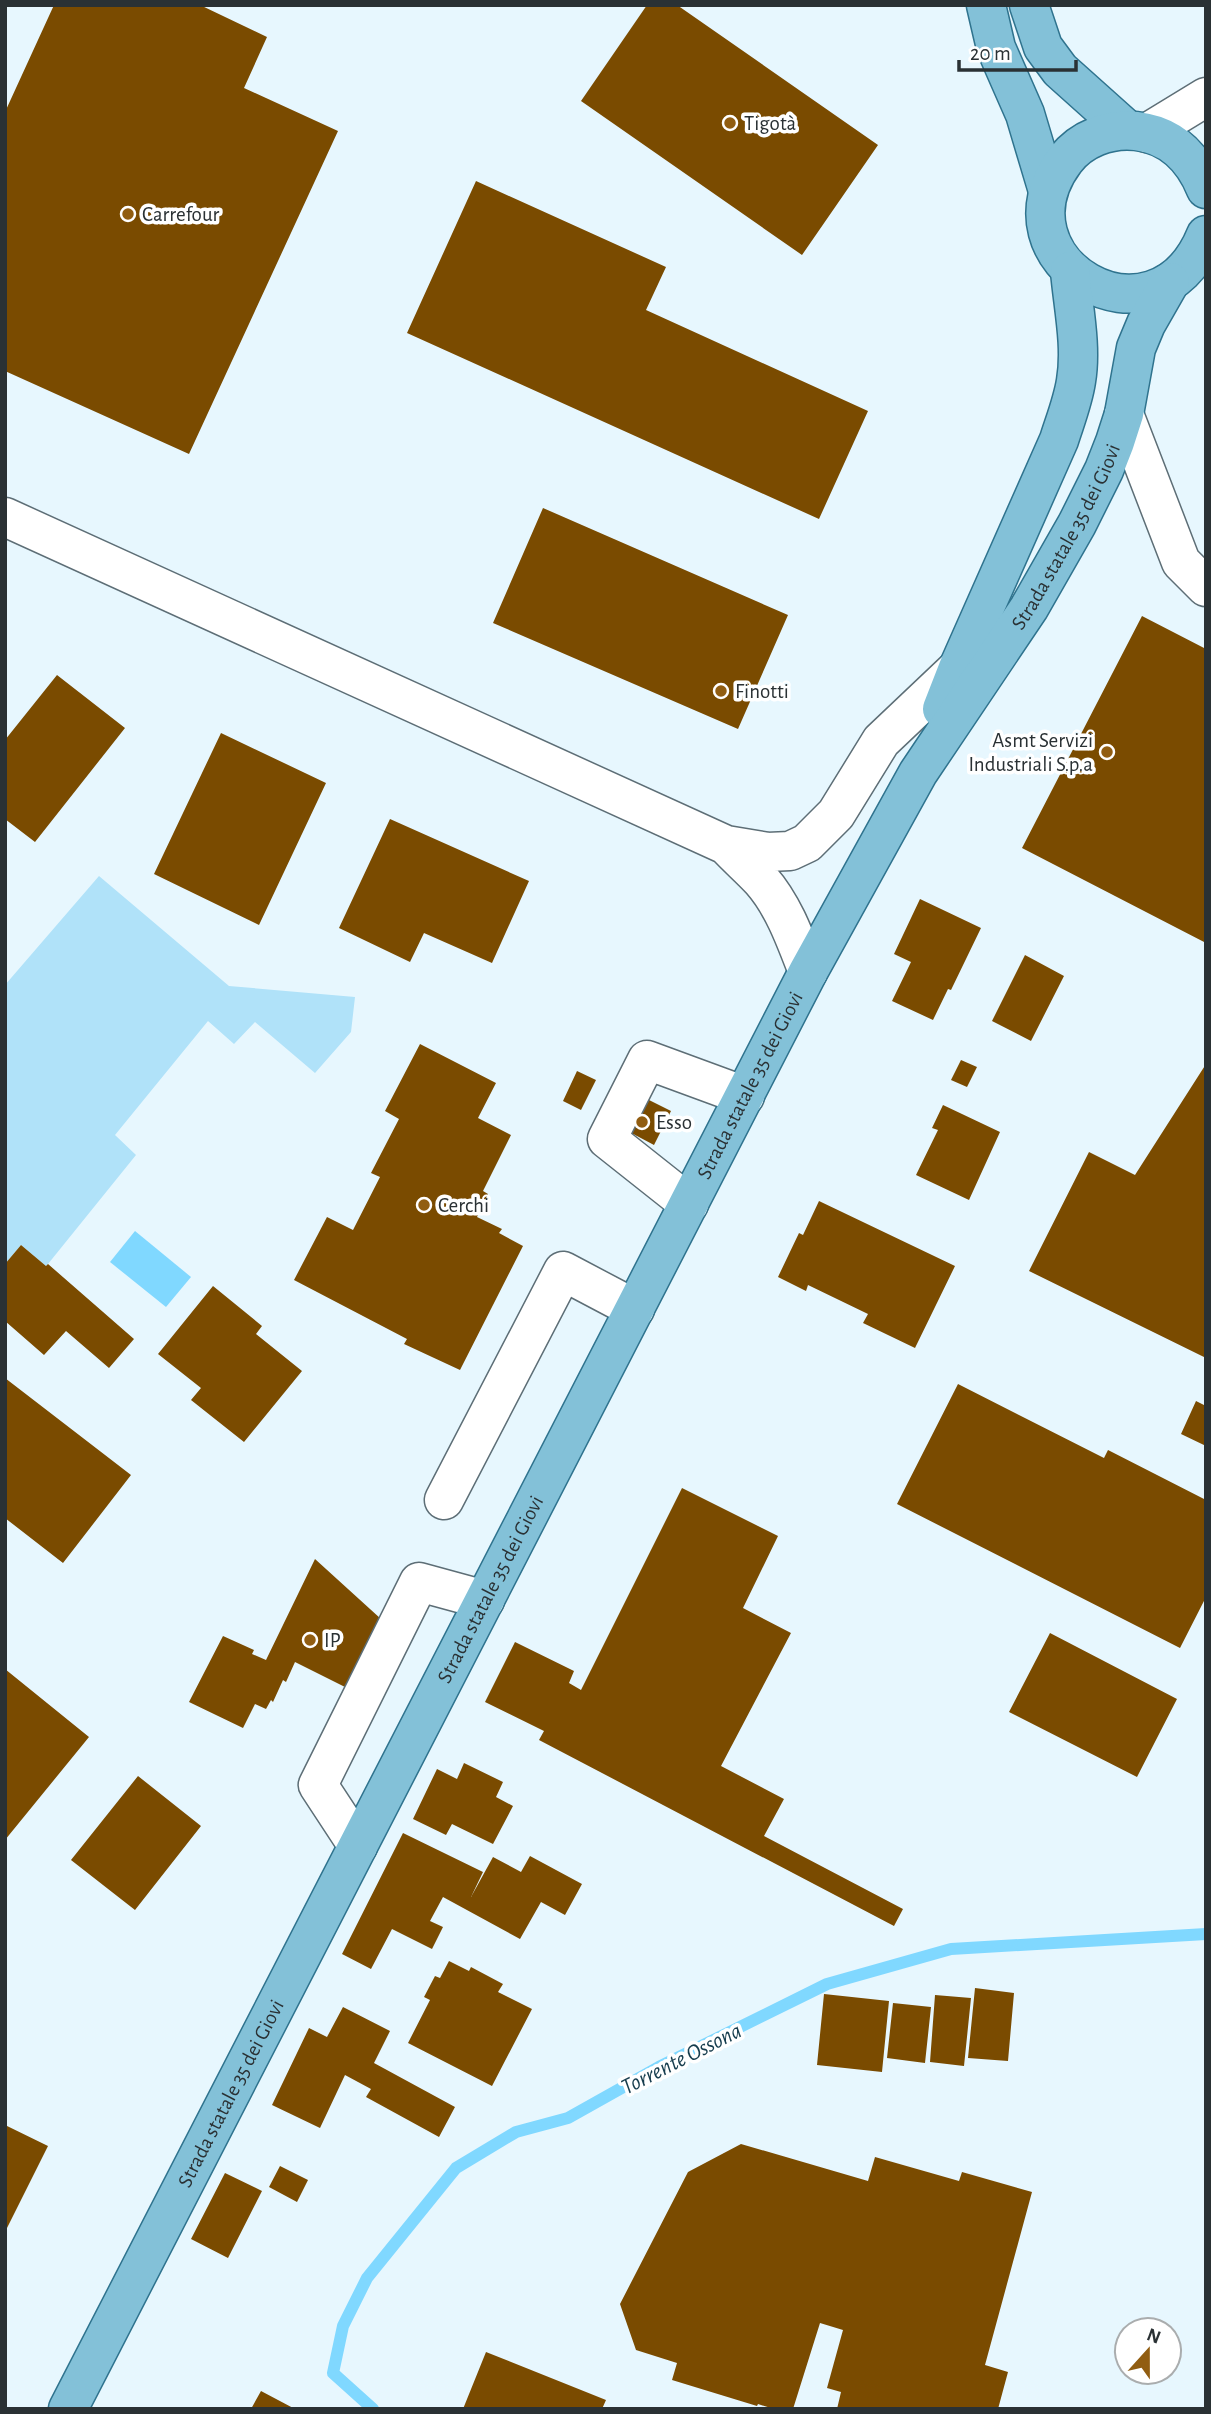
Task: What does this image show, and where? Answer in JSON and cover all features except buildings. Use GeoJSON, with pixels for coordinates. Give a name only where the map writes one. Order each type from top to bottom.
{"type":"FeatureCollection","features":[{"type":"Feature","properties":{"kind":"main road"},"geometry":{"type":"LineString","coordinates":[[986,5],[996,48],[1026,114],[1048,191]]}},
{"type":"Feature","properties":{"kind":"main road"},"geometry":{"type":"LineString","coordinates":[[1029,5],[1043,47],[1060,69],[1137,131]]}},
{"type":"Feature","properties":{"kind":"main road"},"geometry":{"type":"LineString","coordinates":[[1206,189],[1198,170],[1185,153],[1168,140],[1137,131],[1105,133],[1085,142],[1069,155],[1056,172],[1048,191],[1045,213],[1048,234],[1057,254],[1070,271],[1087,284],[1107,291],[1129,294],[1150,291],[1170,282],[1186,269],[1199,252],[1206,235]]}},
{"type":"Feature","properties":{"kind":"main road","name":"Strada statale 35 dei Giovi"},"geometry":{"type":"LineString","coordinates":[[918,773],[958,668],[1059,440],[1076,380],[1077,354],[1070,271]]}},
{"type":"Feature","properties":{"kind":"main road","name":"Strada statale 35 dei Giovi"},"geometry":{"type":"LineString","coordinates":[[68,2409],[808,972],[918,773],[1029,608],[1104,470],[1124,414],[1136,348],[1146,324],[1170,282]]}},
{"type":"Feature","properties":{"kind":"main road"},"geometry":{"type":"LineString","coordinates":[[1076,380],[1092,441],[1104,470]]}},
{"type":"Feature","properties":{"kind":"street"},"geometry":{"type":"LineString","coordinates":[[1137,131],[1206,97]]}},
{"type":"Feature","properties":{"kind":"street"},"geometry":{"type":"LineString","coordinates":[[1124,414],[1181,562],[1206,587]]}},
{"type":"Feature","properties":{"kind":"street"},"geometry":{"type":"LineString","coordinates":[[1104,470],[1161,514]]}},
{"type":"Feature","properties":{"kind":"street"},"geometry":{"type":"LineString","coordinates":[[5,517],[726,845],[768,852],[790,851],[807,844],[836,814],[881,741],[958,668]]}},
{"type":"Feature","properties":{"kind":"street"},"geometry":{"type":"LineString","coordinates":[[726,845],[761,880],[776,901],[808,972]]}},
{"type":"Feature","properties":{"kind":"street"},"geometry":{"type":"LineString","coordinates":[[689,1204],[607,1139],[647,1059],[745,1096]]}},
{"type":"Feature","properties":{"kind":"street"},"geometry":{"type":"LineString","coordinates":[[444,1500],[563,1271],[635,1309]]}},
{"type":"Feature","properties":{"kind":"street"},"geometry":{"type":"LineString","coordinates":[[358,1846],[318,1785],[419,1582],[485,1600]]}},
{"type":"Feature","properties":{"kind":"shaded area"},"geometry":{"type":"Polygon","coordinates":[[[99,876],[229,986],[355,997],[351,1032],[315,1073],[255,1022],[234,1044],[208,1021],[115,1135],[136,1155],[48,1264],[46,1266],[21,1245],[5,1264],[5,985],[99,876]]]}},
{"type":"Feature","properties":{"kind":"shaded area"},"geometry":{"type":"Polygon","coordinates":[[[135,1231],[191,1277],[166,1307],[110,1262],[135,1231]]]}},
{"type":"Feature","properties":{"kind":"waterway","name":"Torrente Ossona"},"geometry":{"type":"LineString","coordinates":[[373,2409],[333,2373],[343,2326],[367,2278],[456,2168],[516,2132],[568,2118],[659,2067],[827,1984],[951,1949],[1206,1934]]}},
{"type":"Feature","properties":{"kind":"place","name":"Tigotà"},"geometry":{"type":"Point","coordinates":[730,123]}},
{"type":"Feature","properties":{"kind":"place","name":"Carrefour"},"geometry":{"type":"Point","coordinates":[128,214]}},
{"type":"Feature","properties":{"kind":"place","name":"Finotti"},"geometry":{"type":"Point","coordinates":[721,691]}},
{"type":"Feature","properties":{"kind":"place","name":"Asmt Servizi Industriali S.p.a"},"geometry":{"type":"Point","coordinates":[1107,752]}},
{"type":"Feature","properties":{"kind":"place","name":"Esso"},"geometry":{"type":"Point","coordinates":[642,1122]}},
{"type":"Feature","properties":{"kind":"place","name":"Cerchi"},"geometry":{"type":"Point","coordinates":[424,1205]}},
{"type":"Feature","properties":{"kind":"place","name":"IP"},"geometry":{"type":"Point","coordinates":[310,1640]}}]}
